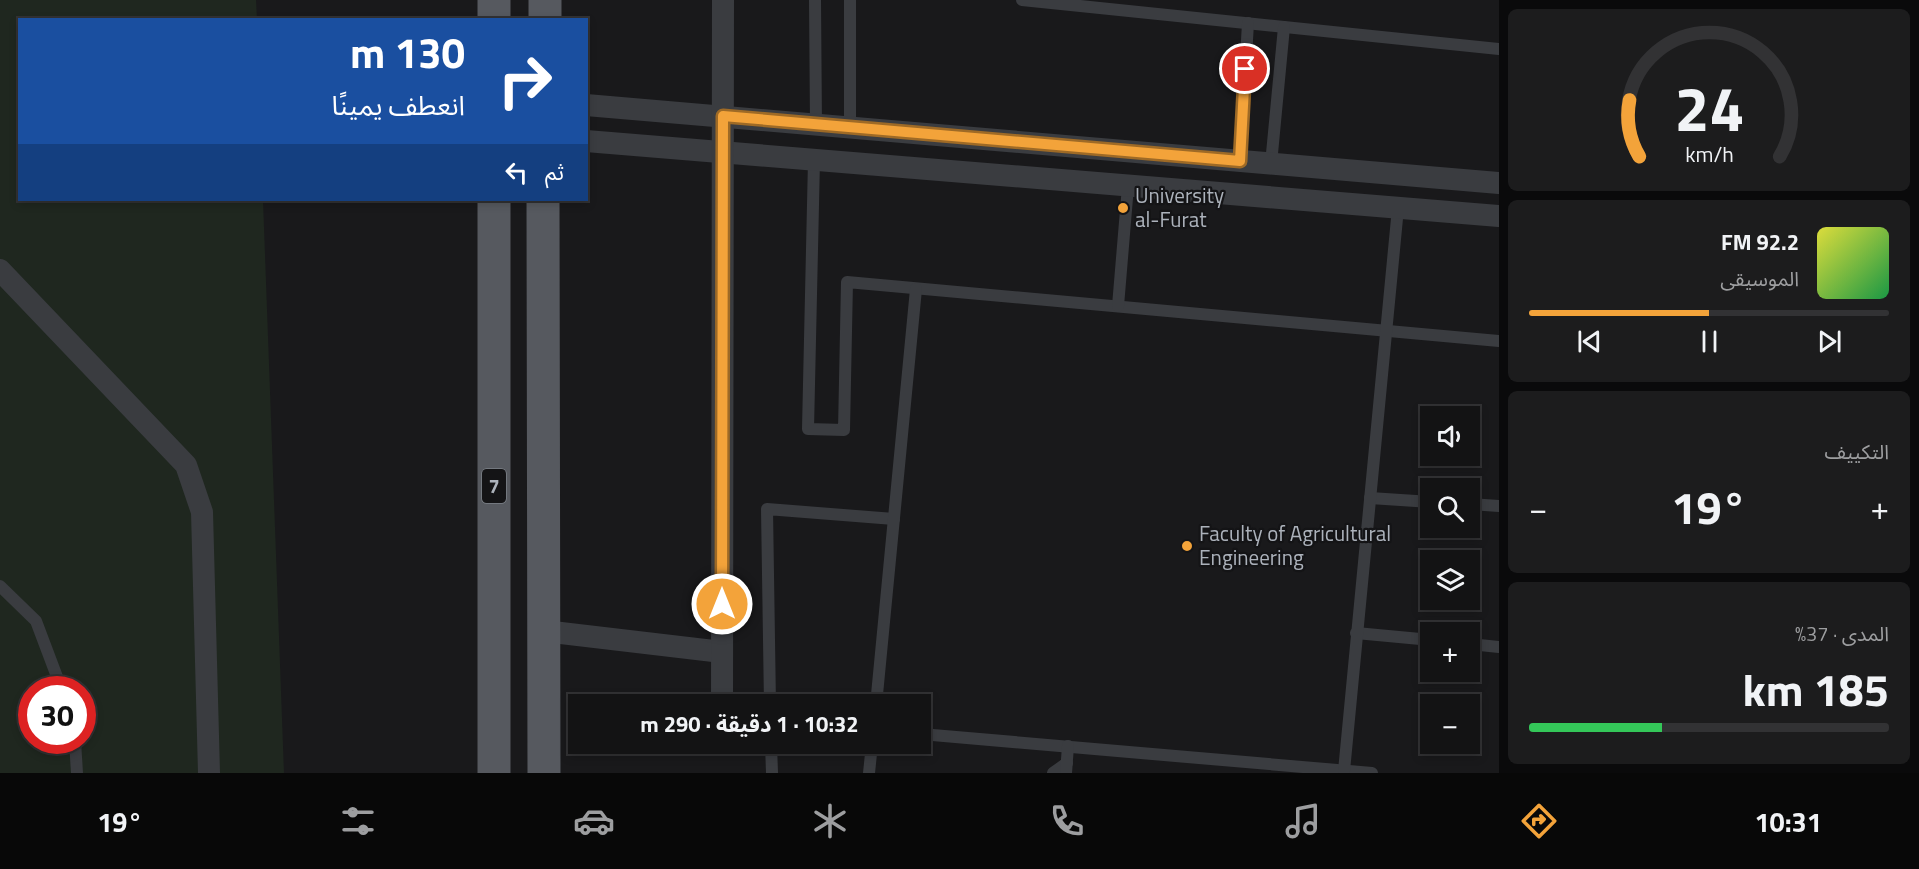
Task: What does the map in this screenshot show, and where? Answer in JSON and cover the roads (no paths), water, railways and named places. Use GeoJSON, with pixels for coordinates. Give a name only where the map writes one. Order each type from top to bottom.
{"type":"FeatureCollection","features":[{"type":"Feature","properties":{"kind":"main road"},"geometry":{"type":"LineString","coordinates":[[494,0],[494,18]]}},
{"type":"Feature","properties":{"kind":"main road"},"geometry":{"type":"LineString","coordinates":[[545,0],[545,18]]}},
{"type":"Feature","properties":{"kind":"main road","name":"7"},"geometry":{"type":"LineString","coordinates":[[494,201],[494,773]]}},
{"type":"Feature","properties":{"kind":"main road"},"geometry":{"type":"LineString","coordinates":[[543,201],[544,773]]}},
{"type":"Feature","properties":{"kind":"street"},"geometry":{"type":"LineString","coordinates":[[722,694],[723,0]]}},
{"type":"Feature","properties":{"kind":"street"},"geometry":{"type":"LineString","coordinates":[[588,105],[1499,183]]}},
{"type":"Feature","properties":{"kind":"street"},"geometry":{"type":"LineString","coordinates":[[588,141],[1499,216]]}},
{"type":"Feature","properties":{"kind":"street"},"geometry":{"type":"LineString","coordinates":[[0,270],[186,465],[202,512],[209,773]]}},
{"type":"Feature","properties":{"kind":"street"},"geometry":{"type":"LineString","coordinates":[[543,631],[722,652]]}},
{"type":"Feature","properties":{"kind":"lane"},"geometry":{"type":"LineString","coordinates":[[815,0],[816,125]]}},
{"type":"Feature","properties":{"kind":"lane"},"geometry":{"type":"LineString","coordinates":[[850,0],[850,128]]}},
{"type":"Feature","properties":{"kind":"lane"},"geometry":{"type":"LineString","coordinates":[[1022,0],[1499,49]]}},
{"type":"Feature","properties":{"kind":"lane"},"geometry":{"type":"LineString","coordinates":[[1240,161],[1248,23]]}},
{"type":"Feature","properties":{"kind":"lane"},"geometry":{"type":"LineString","coordinates":[[1271,164],[1284,27]]}},
{"type":"Feature","properties":{"kind":"lane"},"geometry":{"type":"LineString","coordinates":[[814,160],[808,429],[844,430],[847,282],[1499,341]]}},
{"type":"Feature","properties":{"kind":"lane"},"geometry":{"type":"LineString","coordinates":[[1118,306],[1128,186]]}},
{"type":"Feature","properties":{"kind":"lane"},"geometry":{"type":"LineString","coordinates":[[1344,771],[1398,208]]}},
{"type":"Feature","properties":{"kind":"lane"},"geometry":{"type":"LineString","coordinates":[[877,694],[916,289]]}},
{"type":"Feature","properties":{"kind":"lane"},"geometry":{"type":"LineString","coordinates":[[1370,498],[1420,501]]}},
{"type":"Feature","properties":{"kind":"lane"},"geometry":{"type":"LineString","coordinates":[[1480,505],[1499,506]]}},
{"type":"Feature","properties":{"kind":"lane"},"geometry":{"type":"LineString","coordinates":[[770,694],[767,509],[894,519]]}},
{"type":"Feature","properties":{"kind":"lane"},"geometry":{"type":"LineString","coordinates":[[0,586],[36,621],[57,676]]}},
{"type":"Feature","properties":{"kind":"lane"},"geometry":{"type":"LineString","coordinates":[[1356,633],[1420,639]]}},
{"type":"Feature","properties":{"kind":"lane"},"geometry":{"type":"LineString","coordinates":[[1480,645],[1499,647]]}},
{"type":"Feature","properties":{"kind":"lane"},"geometry":{"type":"LineString","coordinates":[[931,735],[1306,770],[1372,773]]}},
{"type":"Feature","properties":{"kind":"lane"},"geometry":{"type":"LineString","coordinates":[[1053,773],[1066,768],[1068,746]]}},
{"type":"Feature","properties":{"kind":"lane"},"geometry":{"type":"LineString","coordinates":[[76,754],[77,773]]}},
{"type":"Feature","properties":{"kind":"lane"},"geometry":{"type":"LineString","coordinates":[[771,754],[772,773]]}},
{"type":"Feature","properties":{"kind":"lane"},"geometry":{"type":"LineString","coordinates":[[869,773],[871,754]]}},
{"type":"Feature","properties":{"kind":"place","name":"University al-Furat"},"geometry":{"type":"Point","coordinates":[1123,208]}},
{"type":"Feature","properties":{"kind":"place","name":"Faculty of Agricultural Engineering"},"geometry":{"type":"Point","coordinates":[1187,546]}}]}
